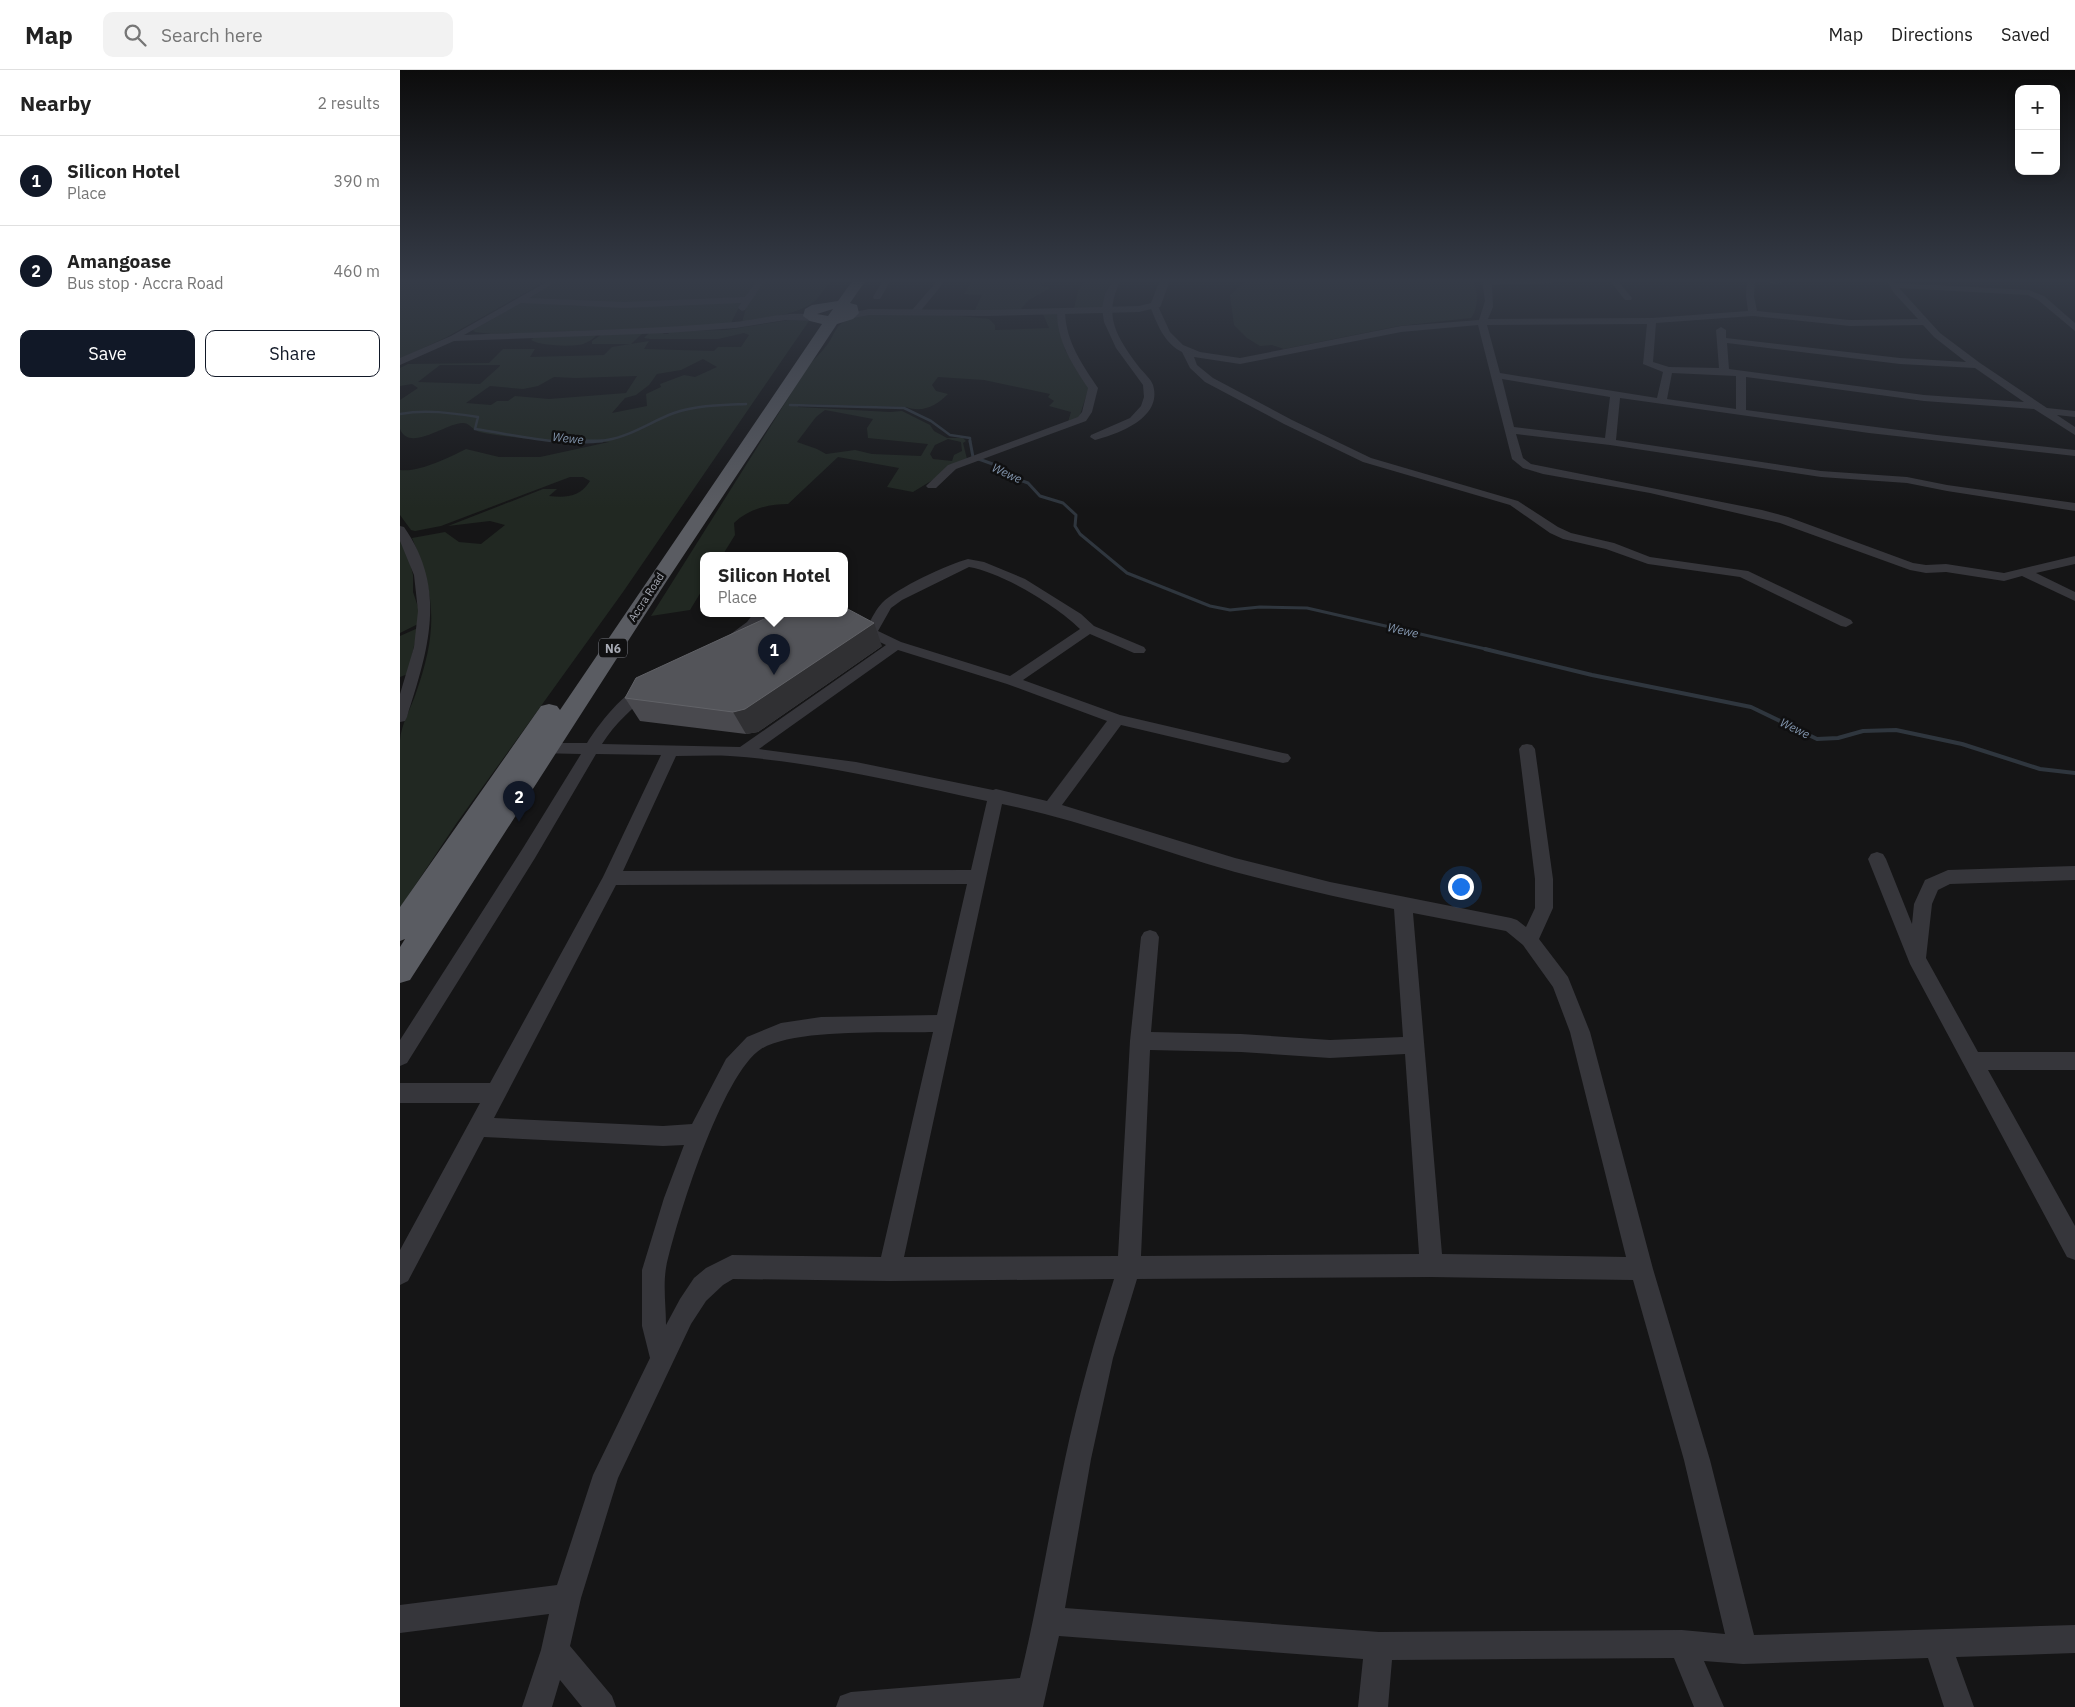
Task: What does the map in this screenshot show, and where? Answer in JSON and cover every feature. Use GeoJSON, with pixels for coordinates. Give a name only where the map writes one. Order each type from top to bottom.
{"type":"FeatureCollection","features":[{"type":"Feature","properties":{"kind":"highway","name":"Accra Road"},"geometry":{"type":"LineString","coordinates":[[400,929],[734,438],[796,356]]}},
{"type":"Feature","properties":{"kind":"highway","name":"Accra Road"},"geometry":{"type":"LineString","coordinates":[[400,971],[806,356]]}},
{"type":"Feature","properties":{"kind":"street"},"geometry":{"type":"LineString","coordinates":[[400,362],[412,356]]}},
{"type":"Feature","properties":{"kind":"street"},"geometry":{"type":"LineString","coordinates":[[932,486],[952,467],[1057,430],[1082,419],[1087,412],[1093,388],[1072,356]]}},
{"type":"Feature","properties":{"kind":"street"},"geometry":{"type":"LineString","coordinates":[[1095,437],[1133,423],[1145,410],[1150,394],[1148,385],[1127,356]]}},
{"type":"Feature","properties":{"kind":"street"},"geometry":{"type":"LineString","coordinates":[[1189,356],[1194,366],[1209,380],[1288,422],[1368,460],[1514,503],[1554,530],[1567,536],[1610,546],[1648,560],[1743,574],[1846,623]]}},
{"type":"Feature","properties":{"kind":"street"},"geometry":{"type":"LineString","coordinates":[[1208,356],[1240,362],[1267,356]]}},
{"type":"Feature","properties":{"kind":"street"},"geometry":{"type":"LineString","coordinates":[[1491,356],[1518,459],[1527,466],[1543,471],[1650,490],[1758,513],[1784,520],[1910,566],[1926,569],[1946,568],[2004,577],[2075,560]]}},
{"type":"Feature","properties":{"kind":"street"},"geometry":{"type":"LineString","coordinates":[[1649,356],[1648,364],[1668,370],[1724,372],[1924,398],[2039,408],[2075,414]]}},
{"type":"Feature","properties":{"kind":"street"},"geometry":{"type":"LineString","coordinates":[[1723,356],[1724,372]]}},
{"type":"Feature","properties":{"kind":"street"},"geometry":{"type":"LineString","coordinates":[[1854,356],[1900,362],[1977,365]]}},
{"type":"Feature","properties":{"kind":"street"},"geometry":{"type":"LineString","coordinates":[[1966,356],[2075,432]]}},
{"type":"Feature","properties":{"kind":"street"},"geometry":{"type":"LineString","coordinates":[[1661,401],[1668,370]]}},
{"type":"Feature","properties":{"kind":"street"},"geometry":{"type":"LineString","coordinates":[[1741,374],[1741,413]]}},
{"type":"Feature","properties":{"kind":"street"},"geometry":{"type":"LineString","coordinates":[[1496,375],[1741,413],[2002,447],[2075,453]]}},
{"type":"Feature","properties":{"kind":"street"},"geometry":{"type":"LineString","coordinates":[[1610,442],[1615,394]]}},
{"type":"Feature","properties":{"kind":"street"},"geometry":{"type":"LineString","coordinates":[[1510,430],[1610,442],[1821,474],[1907,480],[2075,507]]}},
{"type":"Feature","properties":{"kind":"street"},"geometry":{"type":"LineString","coordinates":[[400,530],[420,574],[424,598],[423,637],[417,657],[415,674],[400,717]]}},
{"type":"Feature","properties":{"kind":"street"},"geometry":{"type":"LineString","coordinates":[[870,633],[886,606],[897,597],[968,563],[980,565],[1020,582],[1076,617],[1089,629],[1139,650]]}},
{"type":"Feature","properties":{"kind":"street"},"geometry":{"type":"LineString","coordinates":[[2025,573],[2075,597]]}},
{"type":"Feature","properties":{"kind":"street"},"geometry":{"type":"LineString","coordinates":[[723,646],[752,625],[758,617]]}},
{"type":"Feature","properties":{"kind":"street"},"geometry":{"type":"LineString","coordinates":[[849,620],[870,633],[896,645],[1012,681],[1116,718],[1283,758]]}},
{"type":"Feature","properties":{"kind":"street"},"geometry":{"type":"LineString","coordinates":[[1012,681],[1089,629]]}},
{"type":"Feature","properties":{"kind":"street"},"geometry":{"type":"LineString","coordinates":[[744,752],[896,645]]}},
{"type":"Feature","properties":{"kind":"street"},"geometry":{"type":"LineString","coordinates":[[400,679],[415,674]]}},
{"type":"Feature","properties":{"kind":"street"},"geometry":{"type":"LineString","coordinates":[[400,1057],[604,728],[624,707],[657,681]]}},
{"type":"Feature","properties":{"kind":"street"},"geometry":{"type":"LineString","coordinates":[[1050,808],[1116,718]]}},
{"type":"Feature","properties":{"kind":"street"},"geometry":{"type":"LineString","coordinates":[[524,748],[744,752],[856,768],[996,795],[1050,808],[1235,865],[1403,904],[1511,925],[1528,940],[1562,983],[1580,1032],[1641,1270],[1700,1470],[1743,1650]]}},
{"type":"Feature","properties":{"kind":"street"},"geometry":{"type":"LineString","coordinates":[[1527,749],[1544,879],[1544,908],[1528,940]]}},
{"type":"Feature","properties":{"kind":"street"},"geometry":{"type":"LineString","coordinates":[[400,1272],[611,878],[671,750]]}},
{"type":"Feature","properties":{"kind":"street"},"geometry":{"type":"LineString","coordinates":[[890,1269],[996,795]]}},
{"type":"Feature","properties":{"kind":"street"},"geometry":{"type":"LineString","coordinates":[[1877,859],[1917,959],[2075,1249]]}},
{"type":"Feature","properties":{"kind":"street"},"geometry":{"type":"LineString","coordinates":[[1917,959],[1923,904],[1931,885],[1948,877],[2075,873]]}},
{"type":"Feature","properties":{"kind":"street"},"geometry":{"type":"LineString","coordinates":[[611,878],[978,877]]}},
{"type":"Feature","properties":{"kind":"street"},"geometry":{"type":"LineString","coordinates":[[1403,904],[1431,1265]]}},
{"type":"Feature","properties":{"kind":"street"},"geometry":{"type":"LineString","coordinates":[[852,1707],[1030,1699],[1048,1621],[1078,1459],[1101,1358],[1129,1267],[1140,1041],[1150,938]]}},
{"type":"Feature","properties":{"kind":"street"},"geometry":{"type":"LineString","coordinates":[[662,1359],[654,1326],[654,1270],[675,1198],[705,1118],[733,1065],[754,1043],[782,1032],[821,1026],[945,1023]]}},
{"type":"Feature","properties":{"kind":"street"},"geometry":{"type":"LineString","coordinates":[[1140,1041],[1241,1043],[1330,1049],[1414,1045]]}},
{"type":"Feature","properties":{"kind":"street"},"geometry":{"type":"LineString","coordinates":[[1972,1061],[2075,1061]]}},
{"type":"Feature","properties":{"kind":"street"},"geometry":{"type":"LineString","coordinates":[[400,1093],[497,1093]]}},
{"type":"Feature","properties":{"kind":"street"},"geometry":{"type":"LineString","coordinates":[[479,1127],[663,1136],[699,1134]]}},
{"type":"Feature","properties":{"kind":"street"},"geometry":{"type":"LineString","coordinates":[[537,1707],[555,1650],[566,1598],[606,1475],[696,1293],[712,1276],[732,1267],[890,1269],[1431,1265],[1641,1270]]}},
{"type":"Feature","properties":{"kind":"street"},"geometry":{"type":"LineString","coordinates":[[400,1619],[566,1598]]}},
{"type":"Feature","properties":{"kind":"street"},"geometry":{"type":"LineString","coordinates":[[1048,1621],[1379,1646],[1682,1644],[1743,1650],[2075,1640]]}},
{"type":"Feature","properties":{"kind":"street"},"geometry":{"type":"LineString","coordinates":[[1937,1643],[1959,1707]]}},
{"type":"Feature","properties":{"kind":"street"},"geometry":{"type":"LineString","coordinates":[[1682,1644],[1709,1707]]}},
{"type":"Feature","properties":{"kind":"street"},"geometry":{"type":"LineString","coordinates":[[1373,1707],[1379,1646]]}},
{"type":"Feature","properties":{"kind":"street"},"geometry":{"type":"LineString","coordinates":[[555,1650],[601,1707]]}},
{"type":"Feature","properties":{"kind":"shaded area"},"geometry":{"type":"Polygon","coordinates":[[[496,356],[785,356],[623,592],[456,824],[400,908],[400,740],[404,722],[423,672],[431,633],[430,597],[420,559],[412,538],[445,532],[459,542],[481,544],[505,525],[490,521],[448,526],[543,489],[557,489],[549,496],[561,497],[572,495],[582,490],[590,481],[583,477],[570,477],[441,526],[415,531],[411,530],[400,515],[400,470],[425,467],[466,449],[499,457],[540,457],[609,442],[580,442],[505,436],[481,432],[463,423],[429,435],[412,438],[405,436],[400,429],[400,400],[418,388],[412,384],[400,386],[400,368],[408,364],[489,363],[496,356]],[[703,359],[681,370],[657,374],[649,385],[636,395],[625,398],[612,413],[647,406],[646,394],[661,387],[660,384],[684,375],[695,377],[717,367],[703,359]],[[440,365],[418,382],[480,384],[500,365],[440,365]],[[637,376],[554,377],[538,386],[523,389],[490,386],[466,403],[491,405],[497,401],[508,401],[515,396],[549,399],[626,393],[637,376]]]}},
{"type":"Feature","properties":{"kind":"shaded area"},"geometry":{"type":"Polygon","coordinates":[[[817,356],[1069,356],[1089,387],[1079,418],[1068,422],[1071,412],[1049,406],[1054,401],[1048,397],[1050,394],[984,380],[938,377],[932,385],[936,391],[948,394],[939,402],[924,409],[799,404],[798,407],[902,411],[930,425],[934,431],[947,438],[963,438],[966,441],[963,443],[967,459],[913,492],[887,487],[899,468],[838,457],[788,504],[759,508],[746,514],[734,523],[735,535],[724,552],[700,552],[700,594],[690,610],[651,616],[809,365],[817,356]],[[825,410],[816,417],[797,442],[826,454],[855,450],[872,454],[921,456],[928,444],[868,438],[867,428],[873,419],[825,410]],[[948,439],[935,445],[930,454],[933,459],[952,461],[954,455],[962,451],[961,442],[948,439]]]}},
{"type":"Feature","properties":{"kind":"shaded area"},"geometry":{"type":"Polygon","coordinates":[[[400,539],[409,559],[413,575],[413,592],[418,607],[418,624],[400,633],[400,539]]]}},
{"type":"Feature","properties":{"kind":"shaded area"},"geometry":{"type":"Polygon","coordinates":[[[418,628],[408,674],[400,677],[400,636],[418,628]]]}},
{"type":"Feature","properties":{"kind":"building"},"geometry":{"type":"Polygon","coordinates":[[[848,609],[874,623],[745,709],[733,712],[625,698],[636,678],[768,617],[848,617],[848,609]]]}},
{"type":"Feature","properties":{"kind":"waterway","name":"Wewe"},"geometry":{"type":"LineString","coordinates":[[599,441],[633,432],[683,410],[746,404]]}},
{"type":"Feature","properties":{"kind":"waterway","name":"Wewe"},"geometry":{"type":"LineString","coordinates":[[790,405],[904,408],[931,421],[950,435],[970,438],[970,441]]}},
{"type":"Feature","properties":{"kind":"waterway","name":"Wewe"},"geometry":{"type":"LineString","coordinates":[[400,414],[449,413],[478,417],[475,429],[558,442],[599,441]]}},
{"type":"Feature","properties":{"kind":"waterway","name":"Wewe"},"geometry":{"type":"LineString","coordinates":[[565,441],[599,441]]}},
{"type":"Feature","properties":{"kind":"waterway","name":"Wewe"},"geometry":{"type":"LineString","coordinates":[[970,441],[973,457],[1001,467],[1009,476],[1028,483],[1040,496],[1063,503],[1076,515],[1075,526],[1080,534],[1127,573],[1210,606],[1230,610],[1260,607],[1307,608],[1490,650]]}},
{"type":"Feature","properties":{"kind":"waterway","name":"Wewe"},"geometry":{"type":"LineString","coordinates":[[1485,649],[1592,675],[1751,707],[1817,739],[1838,738],[1863,731],[1896,730],[1962,744],[2040,769],[2075,773]]}},
{"type":"Feature","properties":{"kind":"place","name":"Silicon Hotel"},"geometry":{"type":"Point","coordinates":[774,675]}},
{"type":"Feature","properties":{"kind":"place","name":"Amangoase"},"geometry":{"type":"Point","coordinates":[519,822]}}]}
